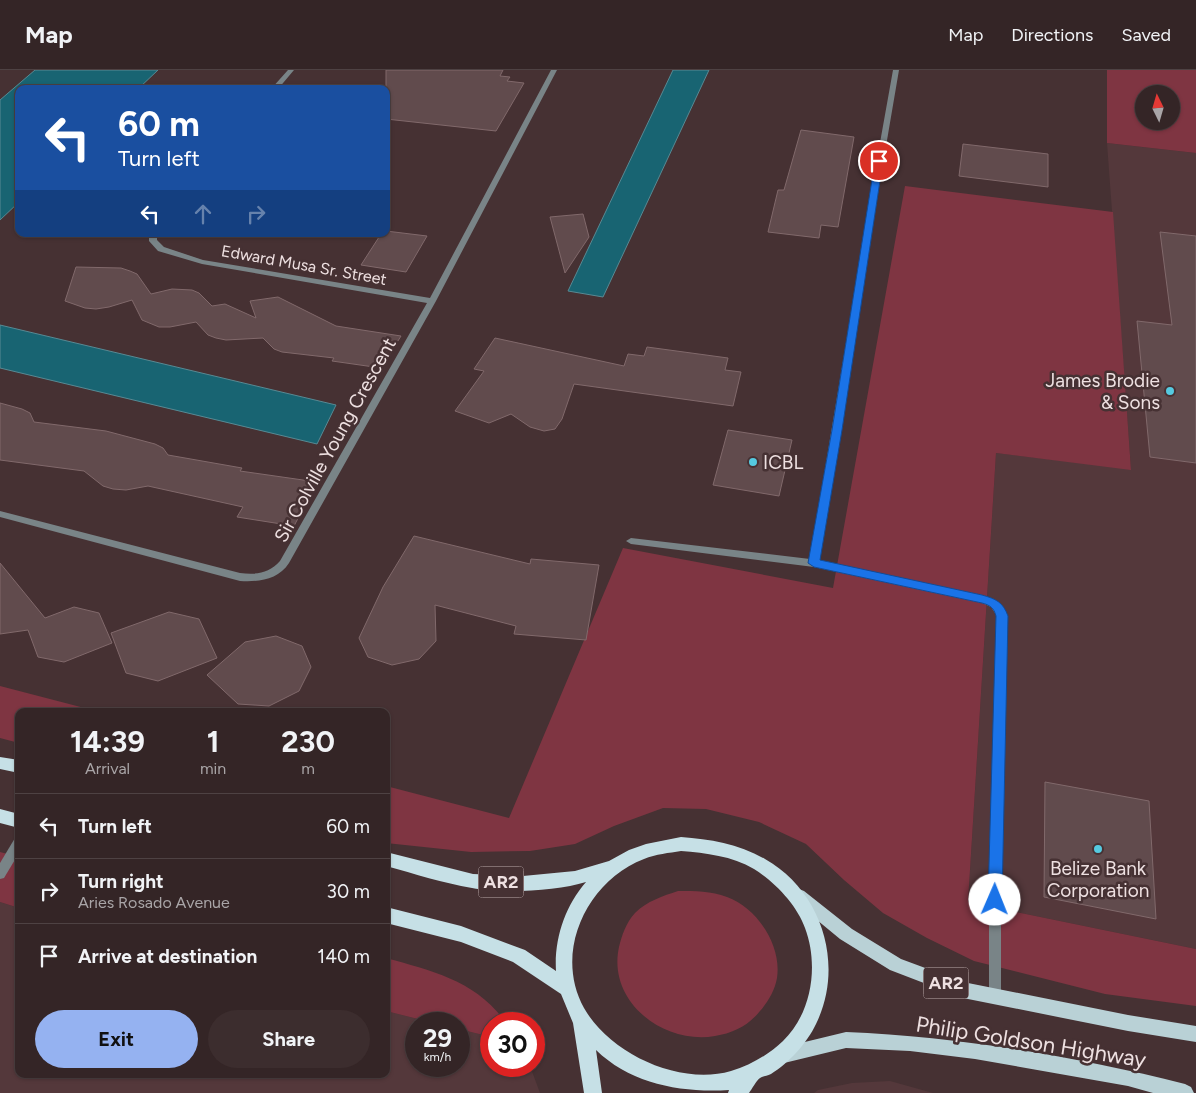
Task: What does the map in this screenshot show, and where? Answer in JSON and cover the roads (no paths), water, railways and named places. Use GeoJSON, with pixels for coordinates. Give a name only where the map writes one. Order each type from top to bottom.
{"type":"FeatureCollection","features":[{"type":"Feature","properties":{"kind":"highway"},"geometry":{"type":"LineString","coordinates":[[0,763],[15,766]]}},
{"type":"Feature","properties":{"kind":"highway"},"geometry":{"type":"LineString","coordinates":[[0,816],[15,820]]}},
{"type":"Feature","properties":{"kind":"highway"},"geometry":{"type":"LineString","coordinates":[[681,844],[705,846],[728,851],[750,860],[771,871],[788,888],[804,907],[814,927],[821,949],[822,973],[820,997],[811,1019],[798,1039],[780,1056],[752,1074],[730,1081],[706,1084],[681,1084],[657,1078],[634,1068],[614,1055],[596,1039],[582,1021],[568,989],[564,965],[565,940],[572,916],[583,897],[598,879],[616,865],[636,854],[659,848],[681,844]]}},
{"type":"Feature","properties":{"kind":"highway","name":"AR2"},"geometry":{"type":"LineString","coordinates":[[390,860],[473,881],[523,884],[575,878],[616,865]]}},
{"type":"Feature","properties":{"kind":"highway"},"geometry":{"type":"LineString","coordinates":[[390,916],[461,934],[519,956],[568,989]]}},
{"type":"Feature","properties":{"kind":"highway"},"geometry":{"type":"LineString","coordinates":[[582,1021],[593,1093]]}},
{"type":"Feature","properties":{"kind":"highway"},"geometry":{"type":"LineString","coordinates":[[737,1093],[752,1074]]}},
{"type":"Feature","properties":{"kind":"main road","name":"Philip Goldson Highway"},"geometry":{"type":"LineString","coordinates":[[788,888],[846,934],[896,965],[963,990],[1196,1034]]}},
{"type":"Feature","properties":{"kind":"main road","name":"Philip Goldson Highway"},"geometry":{"type":"LineString","coordinates":[[780,1056],[846,1040],[910,1044],[975,1051],[1128,1078],[1185,1093]]}},
{"type":"Feature","properties":{"kind":"street"},"geometry":{"type":"LineString","coordinates":[[278,85],[291,70]]}},
{"type":"Feature","properties":{"kind":"street","name":"Sir Colville Young Crescent"},"geometry":{"type":"LineString","coordinates":[[0,514],[240,578],[254,579],[266,577],[277,572],[284,563],[432,301],[554,70]]}},
{"type":"Feature","properties":{"kind":"street"},"geometry":{"type":"LineString","coordinates":[[814,563],[837,430],[875,180],[896,70]]}},
{"type":"Feature","properties":{"kind":"street","name":"Edward Musa Sr. Street"},"geometry":{"type":"LineString","coordinates":[[153,237],[153,240],[162,249],[202,262],[432,301]]}},
{"type":"Feature","properties":{"kind":"street"},"geometry":{"type":"LineString","coordinates":[[631,541],[814,563],[982,599],[993,602],[1000,608],[1002,616],[995,881],[995,997]]}},
{"type":"Feature","properties":{"kind":"street"},"geometry":{"type":"LineString","coordinates":[[0,874],[15,849]]}},
{"type":"Feature","properties":{"kind":"water"},"geometry":{"type":"Polygon","coordinates":[[[35,70],[158,70],[142,85],[18,85],[35,70]]]}},
{"type":"Feature","properties":{"kind":"water"},"geometry":{"type":"Polygon","coordinates":[[[673,70],[709,70],[603,297],[568,291],[673,70]]]}},
{"type":"Feature","properties":{"kind":"water"},"geometry":{"type":"Polygon","coordinates":[[[15,87],[15,206],[0,220],[0,100],[15,87]]]}},
{"type":"Feature","properties":{"kind":"water"},"geometry":{"type":"Polygon","coordinates":[[[0,325],[336,405],[317,444],[0,368],[0,325]]]}},
{"type":"Feature","properties":{"kind":"place","name":"James Brodie & Sons"},"geometry":{"type":"Point","coordinates":[1170,391]}},
{"type":"Feature","properties":{"kind":"place","name":"ICBL"},"geometry":{"type":"Point","coordinates":[753,462]}},
{"type":"Feature","properties":{"kind":"place","name":"Belize Bank Corporation"},"geometry":{"type":"Point","coordinates":[1098,849]}}]}
